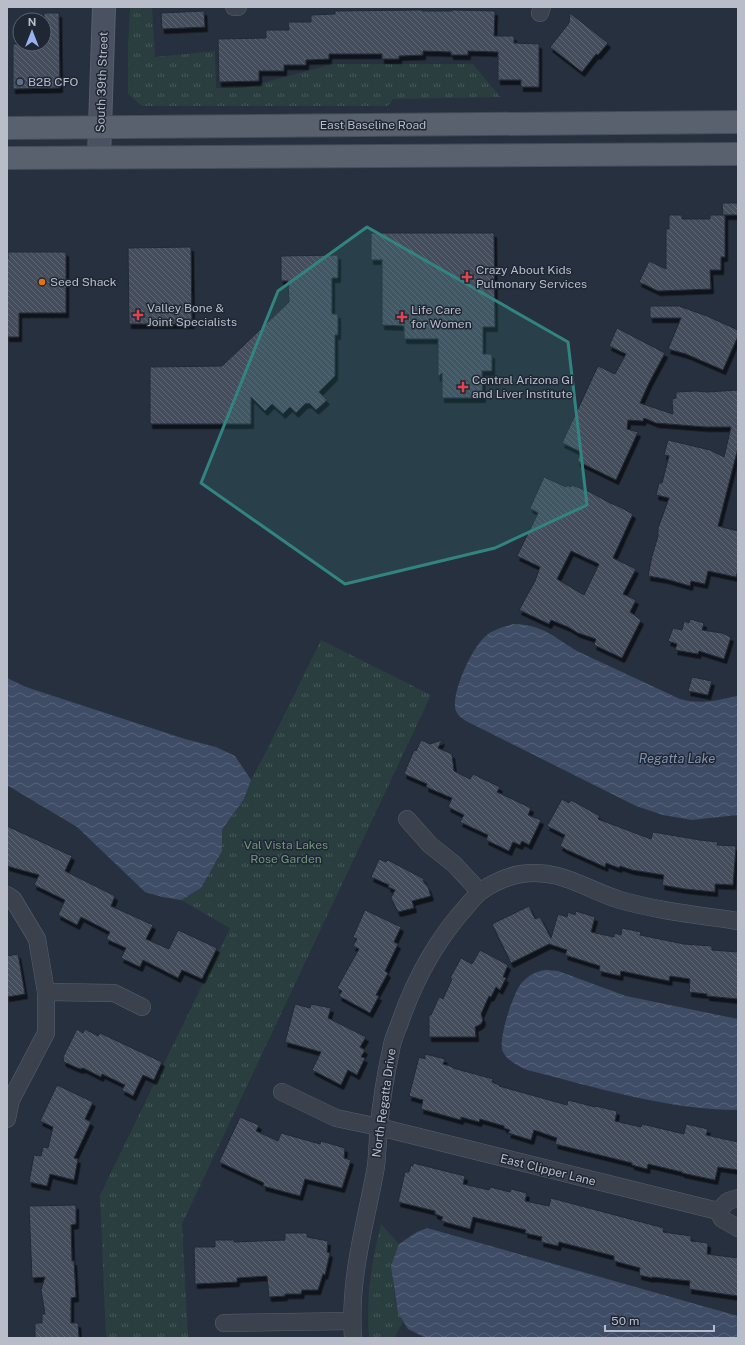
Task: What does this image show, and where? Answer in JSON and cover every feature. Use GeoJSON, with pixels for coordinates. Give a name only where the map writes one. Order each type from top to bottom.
{"type":"FeatureCollection","features":[{"type":"Feature","properties":{"kind":"main road","name":"East Baseline Road"},"geometry":{"type":"LineString","coordinates":[[7,128],[738,122]]}},
{"type":"Feature","properties":{"kind":"main road"},"geometry":{"type":"LineString","coordinates":[[7,158],[738,154]]}},
{"type":"Feature","properties":{"kind":"street","name":"South 39th Street"},"geometry":{"type":"LineString","coordinates":[[99,157],[104,7]]}},
{"type":"Feature","properties":{"kind":"street"},"geometry":{"type":"LineString","coordinates":[[407,819],[430,845],[454,864],[480,892]]}},
{"type":"Feature","properties":{"kind":"street","name":"North Regatta Drive"},"geometry":{"type":"LineString","coordinates":[[353,1330],[354,1283],[360,1242],[376,1170],[379,1127],[391,1048],[406,1004],[424,964],[455,919],[480,892],[505,878],[519,874],[547,873],[564,876],[618,899],[658,910],[738,921]]}},
{"type":"Feature","properties":{"kind":"street"},"geometry":{"type":"LineString","coordinates":[[7,895],[13,899],[37,939],[46,992],[46,1033],[11,1100],[7,1119]]}},
{"type":"Feature","properties":{"kind":"street"},"geometry":{"type":"LineString","coordinates":[[46,992],[114,993],[142,1007]]}},
{"type":"Feature","properties":{"kind":"street","name":"East Clipper Lane"},"geometry":{"type":"LineString","coordinates":[[282,1092],[336,1118],[379,1127],[718,1211]]}},
{"type":"Feature","properties":{"kind":"street"},"geometry":{"type":"LineString","coordinates":[[738,1198],[728,1201],[718,1211],[722,1219],[738,1228]]}},
{"type":"Feature","properties":{"kind":"street"},"geometry":{"type":"LineString","coordinates":[[224,1323],[353,1330]]}},
{"type":"Feature","properties":{"kind":"highlighted area"},"geometry":{"type":"Polygon","coordinates":[[[367,227],[568,342],[587,505],[495,548],[345,584],[201,483],[278,291],[367,227]]]}},
{"type":"Feature","properties":{"kind":"green space"},"geometry":{"type":"Polygon","coordinates":[[[130,7],[152,7],[155,57],[215,51],[216,88],[244,88],[333,64],[473,64],[500,97],[393,99],[388,106],[142,106],[128,94],[130,7]]]}},
{"type":"Feature","properties":{"kind":"green space","name":"Val Vista Lakes Rose Garden"},"geometry":{"type":"Polygon","coordinates":[[[321,640],[431,695],[182,1224],[188,1338],[106,1338],[100,1195],[230,928],[181,900],[201,888],[222,851],[222,831],[244,799],[251,780],[321,640]]]}},
{"type":"Feature","properties":{"kind":"green space"},"geometry":{"type":"Polygon","coordinates":[[[381,1224],[399,1244],[396,1253],[394,1273],[394,1294],[403,1322],[395,1338],[369,1338],[368,1309],[370,1281],[374,1253],[381,1224]]]}},
{"type":"Feature","properties":{"kind":"water","name":"Regatta Lake"},"geometry":{"type":"Polygon","coordinates":[[[513,624],[532,626],[540,629],[579,652],[680,699],[702,702],[738,696],[738,815],[692,820],[663,815],[636,806],[460,717],[455,707],[455,699],[470,657],[487,635],[513,624]]]}},
{"type":"Feature","properties":{"kind":"water"},"geometry":{"type":"Polygon","coordinates":[[[7,678],[26,687],[185,739],[216,747],[235,756],[251,780],[244,799],[222,830],[222,851],[201,888],[181,900],[145,892],[77,827],[7,785],[7,678]]]}},
{"type":"Feature","properties":{"kind":"water"},"geometry":{"type":"Polygon","coordinates":[[[546,970],[558,971],[626,996],[738,1019],[738,1110],[712,1109],[658,1102],[527,1070],[514,1063],[505,1055],[502,1046],[502,1038],[510,1008],[520,985],[532,974],[546,970]]]}},
{"type":"Feature","properties":{"kind":"water"},"geometry":{"type":"Polygon","coordinates":[[[427,1228],[738,1316],[738,1338],[426,1338],[408,1329],[398,1313],[391,1266],[399,1244],[417,1232],[427,1228]]]}},
{"type":"Feature","properties":{"kind":"building"},"geometry":{"type":"Polygon","coordinates":[[[204,11],[205,27],[162,29],[161,13],[204,11]]]}},
{"type":"Feature","properties":{"kind":"building"},"geometry":{"type":"Polygon","coordinates":[[[335,11],[495,11],[494,36],[514,36],[514,43],[539,44],[539,87],[521,87],[521,80],[498,80],[498,52],[468,51],[468,55],[451,55],[451,52],[423,51],[423,55],[399,56],[399,59],[382,59],[382,54],[329,54],[329,59],[306,60],[306,65],[284,65],[284,71],[259,71],[259,81],[219,82],[218,39],[266,38],[266,30],[289,30],[288,22],[311,22],[311,15],[335,14],[335,11]]]}},
{"type":"Feature","properties":{"kind":"building"},"geometry":{"type":"Polygon","coordinates":[[[52,13],[59,13],[60,88],[13,89],[13,52],[52,52],[52,13]]]}},
{"type":"Feature","properties":{"kind":"building"},"geometry":{"type":"Polygon","coordinates":[[[570,13],[608,43],[598,55],[596,54],[582,72],[550,47],[569,23],[570,13]]]}},
{"type":"Feature","properties":{"kind":"building"},"geometry":{"type":"Polygon","coordinates":[[[722,203],[738,203],[738,215],[723,215],[722,203]]]}},
{"type":"Feature","properties":{"kind":"building"},"geometry":{"type":"Polygon","coordinates":[[[669,215],[682,215],[682,219],[710,219],[710,215],[725,215],[725,257],[721,257],[721,270],[710,270],[711,289],[658,291],[639,282],[649,261],[666,269],[666,229],[669,229],[669,215]]]}},
{"type":"Feature","properties":{"kind":"building"},"geometry":{"type":"Polygon","coordinates":[[[371,233],[494,233],[495,327],[483,327],[483,354],[492,354],[492,371],[482,371],[483,398],[442,398],[442,373],[438,377],[438,339],[404,339],[404,326],[382,325],[382,260],[371,260],[371,233]]]}},
{"type":"Feature","properties":{"kind":"building"},"geometry":{"type":"Polygon","coordinates":[[[191,247],[192,324],[129,324],[128,248],[191,247]]]}},
{"type":"Feature","properties":{"kind":"building","name":"Seed Shack"},"geometry":{"type":"Polygon","coordinates":[[[8,252],[66,252],[66,313],[19,313],[19,337],[7,337],[8,252]]]}},
{"type":"Feature","properties":{"kind":"building"},"geometry":{"type":"Polygon","coordinates":[[[338,255],[338,278],[332,278],[332,314],[338,314],[338,335],[335,335],[335,376],[319,392],[327,400],[316,410],[309,403],[306,403],[296,413],[290,407],[283,414],[272,404],[265,411],[251,397],[251,424],[150,424],[150,367],[222,366],[289,302],[288,281],[281,281],[281,256],[338,255]]]}},
{"type":"Feature","properties":{"kind":"building"},"geometry":{"type":"Polygon","coordinates":[[[650,306],[679,306],[707,316],[738,330],[738,336],[723,370],[686,354],[668,349],[681,318],[650,318],[650,306]]]}},
{"type":"Feature","properties":{"kind":"building"},"geometry":{"type":"Polygon","coordinates":[[[617,328],[665,353],[640,403],[673,414],[672,399],[676,398],[676,392],[738,390],[738,448],[718,526],[738,531],[738,570],[736,577],[708,571],[705,584],[691,581],[690,586],[666,579],[648,576],[658,536],[658,528],[669,498],[656,495],[659,483],[662,483],[669,456],[664,455],[668,440],[710,450],[724,457],[731,427],[706,427],[656,423],[644,418],[643,421],[628,420],[627,429],[638,432],[616,480],[577,461],[581,452],[562,443],[598,366],[615,374],[626,354],[609,346],[617,328]]]}},
{"type":"Feature","properties":{"kind":"building"},"geometry":{"type":"Polygon","coordinates":[[[544,477],[566,487],[567,485],[571,487],[572,485],[590,492],[633,514],[613,558],[636,569],[623,594],[636,600],[630,612],[641,620],[622,658],[594,645],[596,639],[578,633],[551,620],[549,624],[519,610],[535,581],[540,567],[517,556],[538,513],[530,508],[544,477]],[[571,551],[557,579],[584,595],[599,564],[571,551]]]}},
{"type":"Feature","properties":{"kind":"building"},"geometry":{"type":"Polygon","coordinates":[[[690,619],[704,623],[702,630],[722,633],[731,637],[724,659],[699,651],[698,654],[675,650],[677,644],[668,641],[673,628],[682,630],[684,621],[689,623],[690,619]]]}},
{"type":"Feature","properties":{"kind":"building"},"geometry":{"type":"Polygon","coordinates":[[[692,677],[712,681],[708,695],[688,691],[692,677]]]}},
{"type":"Feature","properties":{"kind":"building"},"geometry":{"type":"Polygon","coordinates":[[[421,740],[430,744],[442,740],[438,748],[452,754],[454,771],[470,779],[473,774],[500,787],[497,792],[531,808],[528,815],[541,820],[529,845],[522,841],[520,845],[513,842],[509,851],[486,840],[488,835],[460,822],[464,815],[448,807],[452,798],[426,787],[427,784],[404,774],[414,750],[416,751],[421,740]]]}},
{"type":"Feature","properties":{"kind":"building"},"geometry":{"type":"Polygon","coordinates":[[[562,799],[569,803],[571,800],[600,816],[598,819],[651,839],[653,832],[718,842],[717,845],[736,846],[733,885],[715,884],[715,892],[662,885],[664,875],[632,870],[620,866],[619,868],[606,863],[605,867],[567,850],[560,846],[565,835],[547,826],[562,799]]]}},
{"type":"Feature","properties":{"kind":"building"},"geometry":{"type":"Polygon","coordinates":[[[7,826],[72,856],[65,871],[115,896],[111,906],[153,925],[146,939],[169,949],[178,930],[217,948],[202,979],[182,970],[178,978],[143,960],[140,967],[121,958],[126,948],[106,939],[110,932],[81,917],[77,925],[58,915],[65,900],[34,885],[39,875],[7,866],[7,826]]]}},
{"type":"Feature","properties":{"kind":"building"},"geometry":{"type":"Polygon","coordinates":[[[379,859],[386,862],[388,860],[424,879],[423,881],[428,887],[431,896],[412,901],[414,908],[398,912],[391,898],[395,890],[388,887],[389,885],[371,877],[379,859]]]}},
{"type":"Feature","properties":{"kind":"building"},"geometry":{"type":"Polygon","coordinates":[[[529,906],[535,919],[540,917],[551,938],[558,914],[567,917],[568,912],[575,915],[576,911],[595,917],[591,932],[614,937],[614,933],[621,935],[622,928],[641,932],[640,935],[684,944],[712,946],[712,950],[738,952],[738,999],[707,996],[707,994],[689,992],[690,979],[670,976],[669,981],[621,971],[620,976],[599,971],[600,966],[565,955],[567,950],[549,944],[511,963],[492,924],[529,906]]]}},
{"type":"Feature","properties":{"kind":"building"},"geometry":{"type":"Polygon","coordinates":[[[365,910],[401,927],[394,942],[398,944],[385,971],[388,973],[376,995],[379,996],[370,1013],[339,996],[342,991],[337,988],[359,949],[353,946],[357,939],[353,937],[365,910]]]}},
{"type":"Feature","properties":{"kind":"building"},"geometry":{"type":"Polygon","coordinates":[[[480,950],[508,965],[503,977],[506,978],[500,990],[496,987],[491,997],[489,996],[481,1014],[483,1020],[481,1024],[475,1027],[476,1037],[429,1037],[429,1015],[431,1015],[439,997],[443,999],[452,979],[450,978],[461,958],[472,964],[480,950]]]}},
{"type":"Feature","properties":{"kind":"building"},"geometry":{"type":"Polygon","coordinates":[[[18,954],[25,994],[7,997],[7,956],[18,954]]]}},
{"type":"Feature","properties":{"kind":"building"},"geometry":{"type":"Polygon","coordinates":[[[295,1004],[310,1008],[311,1004],[331,1008],[328,1018],[366,1037],[360,1047],[365,1050],[361,1057],[365,1058],[357,1075],[348,1070],[341,1085],[312,1070],[321,1052],[285,1042],[295,1004]]]}},
{"type":"Feature","properties":{"kind":"building"},"geometry":{"type":"Polygon","coordinates":[[[77,1029],[83,1033],[85,1029],[98,1036],[100,1033],[162,1062],[154,1080],[143,1075],[133,1096],[122,1090],[125,1085],[102,1074],[101,1077],[83,1068],[80,1069],[64,1062],[63,1057],[77,1029]]]}},
{"type":"Feature","properties":{"kind":"building"},"geometry":{"type":"Polygon","coordinates":[[[425,1054],[445,1059],[443,1064],[453,1068],[493,1079],[492,1082],[499,1086],[567,1105],[568,1100],[617,1111],[615,1121],[641,1127],[642,1124],[684,1134],[686,1124],[708,1129],[706,1135],[738,1142],[738,1170],[718,1167],[715,1180],[648,1164],[647,1169],[632,1165],[632,1163],[555,1144],[557,1138],[534,1130],[531,1140],[508,1133],[510,1130],[504,1128],[504,1126],[480,1119],[479,1122],[461,1117],[461,1120],[421,1109],[423,1100],[409,1096],[419,1057],[425,1059],[425,1054]]]}},
{"type":"Feature","properties":{"kind":"building"},"geometry":{"type":"Polygon","coordinates":[[[57,1085],[93,1102],[85,1119],[91,1122],[74,1158],[78,1159],[74,1180],[50,1174],[47,1186],[29,1182],[34,1155],[41,1156],[43,1147],[48,1148],[53,1127],[40,1121],[57,1085]]]}},
{"type":"Feature","properties":{"kind":"building"},"geometry":{"type":"Polygon","coordinates":[[[240,1117],[259,1125],[256,1131],[278,1141],[281,1133],[320,1144],[321,1141],[345,1148],[344,1158],[351,1160],[342,1188],[305,1179],[300,1196],[263,1186],[264,1183],[219,1162],[240,1117]]]}},
{"type":"Feature","properties":{"kind":"building"},"geometry":{"type":"Polygon","coordinates":[[[413,1163],[465,1176],[463,1184],[489,1190],[490,1187],[510,1192],[511,1189],[527,1193],[525,1201],[549,1206],[551,1198],[664,1228],[663,1232],[691,1236],[691,1241],[708,1243],[707,1254],[738,1258],[738,1296],[689,1289],[690,1281],[652,1278],[639,1275],[640,1268],[614,1261],[614,1256],[559,1242],[558,1246],[541,1242],[542,1237],[525,1233],[526,1230],[473,1217],[470,1229],[441,1221],[443,1217],[435,1214],[435,1211],[398,1202],[405,1172],[409,1172],[411,1165],[413,1166],[413,1163]]]}},
{"type":"Feature","properties":{"kind":"building"},"geometry":{"type":"Polygon","coordinates":[[[76,1205],[76,1224],[71,1225],[72,1261],[74,1261],[76,1297],[71,1298],[71,1323],[78,1323],[79,1338],[35,1338],[35,1323],[42,1323],[42,1314],[45,1314],[41,1290],[45,1277],[32,1278],[29,1206],[76,1205]]]}},
{"type":"Feature","properties":{"kind":"building"},"geometry":{"type":"Polygon","coordinates":[[[285,1233],[307,1233],[307,1237],[328,1241],[327,1252],[330,1253],[325,1275],[323,1274],[318,1290],[302,1290],[301,1294],[285,1294],[285,1296],[269,1297],[267,1276],[237,1278],[237,1282],[195,1284],[194,1247],[215,1247],[215,1240],[234,1240],[234,1242],[285,1240],[285,1233]]]}},
{"type":"Feature","properties":{"kind":"place","name":"B2B CFO"},"geometry":{"type":"Point","coordinates":[20,82]}},
{"type":"Feature","properties":{"kind":"place","name":"Crazy About Kids Pulmonary Services"},"geometry":{"type":"Point","coordinates":[467,277]}},
{"type":"Feature","properties":{"kind":"place","name":"Seed Shack"},"geometry":{"type":"Point","coordinates":[42,282]}},
{"type":"Feature","properties":{"kind":"place","name":"Valley Bone & Joint Specialists"},"geometry":{"type":"Point","coordinates":[138,315]}},
{"type":"Feature","properties":{"kind":"place","name":"Life Care for Women"},"geometry":{"type":"Point","coordinates":[402,317]}},
{"type":"Feature","properties":{"kind":"place","name":"Central Arizona GI and Liver Institute"},"geometry":{"type":"Point","coordinates":[463,387]}}]}
